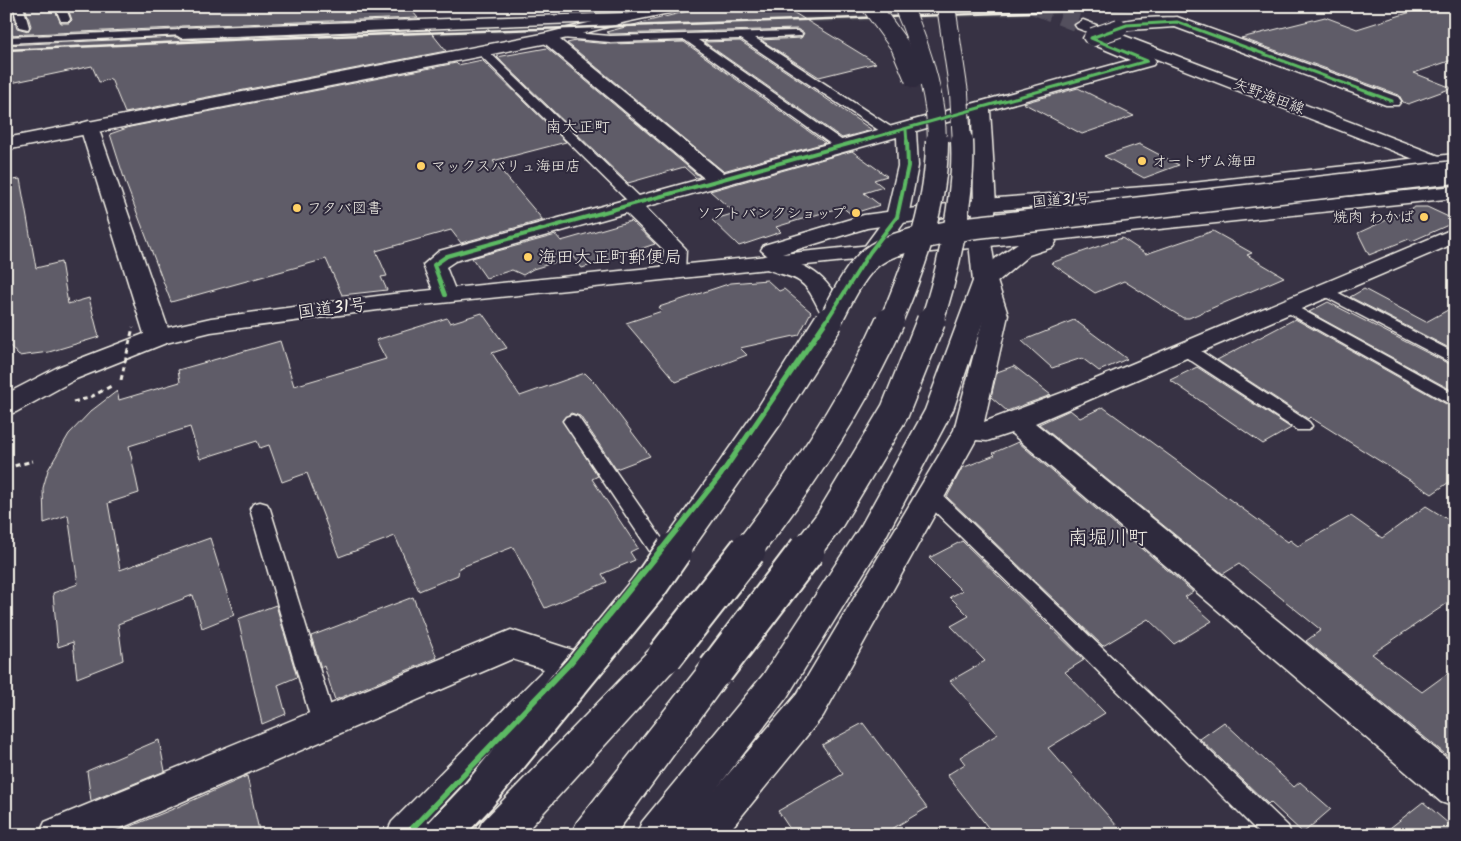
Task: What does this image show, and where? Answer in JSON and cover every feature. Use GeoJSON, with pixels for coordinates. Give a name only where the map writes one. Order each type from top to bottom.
{"type":"FeatureCollection","features":[{"type":"Feature","properties":{"kind":"main road"},"geometry":{"type":"LineString","coordinates":[[483,6],[500,22]]}},
{"type":"Feature","properties":{"kind":"main road"},"geometry":{"type":"LineString","coordinates":[[6,144],[555,37],[658,8],[683,6]]}},
{"type":"Feature","properties":{"kind":"main road"},"geometry":{"type":"LineString","coordinates":[[871,6],[900,46],[911,68],[937,152]]}},
{"type":"Feature","properties":{"kind":"main road"},"geometry":{"type":"LineString","coordinates":[[496,835],[665,656],[744,556],[849,404],[877,351],[927,226],[937,152],[934,108],[923,57],[913,27],[903,6]]}},
{"type":"Feature","properties":{"kind":"main road"},"geometry":{"type":"LineString","coordinates":[[701,835],[810,705],[968,430],[996,315],[985,281],[980,242],[985,205],[970,100],[946,6]]}},
{"type":"Feature","properties":{"kind":"main road"},"geometry":{"type":"LineString","coordinates":[[181,33],[624,18]]}},
{"type":"Feature","properties":{"kind":"main road"},"geometry":{"type":"LineString","coordinates":[[591,835],[829,521],[895,411],[920,352],[937,306],[947,270],[962,182],[963,149],[970,100],[932,21]]}},
{"type":"Feature","properties":{"kind":"main road"},"geometry":{"type":"LineString","coordinates":[[445,295],[434,265],[447,256],[635,205],[718,179],[899,132],[970,100],[1147,62],[1091,38],[1088,31],[1119,28],[1127,25],[1177,22],[1392,101]]}},
{"type":"Feature","properties":{"kind":"main road","name":"矢野海田線"},"geometry":{"type":"LineString","coordinates":[[1088,31],[1450,166]]}},
{"type":"Feature","properties":{"kind":"main road"},"geometry":{"type":"LineString","coordinates":[[555,37],[718,179]]}},
{"type":"Feature","properties":{"kind":"main road"},"geometry":{"type":"LineString","coordinates":[[89,127],[158,337]]}},
{"type":"Feature","properties":{"kind":"main road"},"geometry":{"type":"LineString","coordinates":[[406,835],[570,663],[720,476],[870,252],[897,217],[908,166],[899,132]]}},
{"type":"Feature","properties":{"kind":"main road"},"geometry":{"type":"LineString","coordinates":[[441,835],[478,796],[647,589],[769,416],[824,332],[841,299],[863,265],[875,254],[909,241],[968,228],[1450,166]]}},
{"type":"Feature","properties":{"kind":"main road","name":"国道31号"},"geometry":{"type":"LineString","coordinates":[[673,272],[743,258],[864,222],[897,217],[985,205],[1183,190],[1450,166]]}},
{"type":"Feature","properties":{"kind":"main road","name":"国道31号"},"geometry":{"type":"LineString","coordinates":[[6,406],[67,373],[158,337],[239,320],[445,295],[980,242],[1159,221],[1455,192]]}},
{"type":"Feature","properties":{"kind":"main road"},"geometry":{"type":"LineString","coordinates":[[635,205],[675,249],[673,272]]}},
{"type":"Feature","properties":{"kind":"main road"},"geometry":{"type":"LineString","coordinates":[[656,835],[775,686],[873,532],[939,410],[985,281],[1004,263],[1029,248],[1054,239],[1159,221]]}},
{"type":"Feature","properties":{"kind":"main road"},"geometry":{"type":"LineString","coordinates":[[968,430],[987,432],[1186,350],[1455,235]]}},
{"type":"Feature","properties":{"kind":"main road"},"geometry":{"type":"LineString","coordinates":[[769,262],[787,266],[809,276],[824,291],[832,311]]}},
{"type":"Feature","properties":{"kind":"main road"},"geometry":{"type":"LineString","coordinates":[[1014,421],[1455,789]]}},
{"type":"Feature","properties":{"kind":"main road"},"geometry":{"type":"LineString","coordinates":[[59,835],[511,644],[570,663]]}},
{"type":"Feature","properties":{"kind":"lane"},"geometry":{"type":"LineString","coordinates":[[18,6],[24,27]]}},
{"type":"Feature","properties":{"kind":"lane"},"geometry":{"type":"LineString","coordinates":[[60,6],[65,19]]}},
{"type":"Feature","properties":{"kind":"lane"},"geometry":{"type":"LineString","coordinates":[[6,40],[181,33]]}},
{"type":"Feature","properties":{"kind":"lane"},"geometry":{"type":"LineString","coordinates":[[555,37],[590,39],[689,38],[797,34]]}},
{"type":"Feature","properties":{"kind":"lane"},"geometry":{"type":"LineString","coordinates":[[744,36],[899,132]]}},
{"type":"Feature","properties":{"kind":"lane"},"geometry":{"type":"LineString","coordinates":[[689,38],[843,147]]}},
{"type":"Feature","properties":{"kind":"lane"},"geometry":{"type":"LineString","coordinates":[[482,51],[635,205]]}},
{"type":"Feature","properties":{"kind":"lane"},"geometry":{"type":"LineString","coordinates":[[1325,291],[1455,360]]}},
{"type":"Feature","properties":{"kind":"lane"},"geometry":{"type":"LineString","coordinates":[[1288,307],[1455,401]]}},
{"type":"Feature","properties":{"kind":"lane"},"geometry":{"type":"LineString","coordinates":[[1186,350],[1303,426]]}},
{"type":"Feature","properties":{"kind":"lane"},"geometry":{"type":"LineString","coordinates":[[572,421],[660,551]]}},
{"type":"Feature","properties":{"kind":"lane"},"geometry":{"type":"LineString","coordinates":[[930,495],[1066,625],[1279,835]]}},
{"type":"Feature","properties":{"kind":"lane"},"geometry":{"type":"LineString","coordinates":[[260,509],[324,723]]}},
{"type":"Feature","properties":{"kind":"path"},"geometry":{"type":"LineString","coordinates":[[89,398],[121,380],[133,327]]}},
{"type":"Feature","properties":{"kind":"path"},"geometry":{"type":"LineString","coordinates":[[6,468],[33,461]]}},
{"type":"Feature","properties":{"kind":"shaded area"},"geometry":{"type":"Polygon","coordinates":[[[1104,6],[1303,6],[276,41],[114,41],[1104,6]]]}},
{"type":"Feature","properties":{"kind":"building"},"geometry":{"type":"Polygon","coordinates":[[[6,6],[11,6],[17,28],[28,31],[31,26],[25,6],[53,6],[61,23],[69,23],[72,20],[67,6],[408,6],[418,18],[181,26],[177,28],[6,35],[6,6]]]}},
{"type":"Feature","properties":{"kind":"building"},"geometry":{"type":"Polygon","coordinates":[[[693,6],[783,6],[876,63],[819,77],[761,40],[801,38],[804,33],[797,29],[610,34],[606,32],[688,11],[693,6]]]}},
{"type":"Feature","properties":{"kind":"building"},"geometry":{"type":"Polygon","coordinates":[[[1455,10],[1455,59],[1414,73],[1452,88],[1408,104],[1403,102],[1399,95],[1241,38],[1325,17],[1357,29],[1414,11],[1455,10]]]}},
{"type":"Feature","properties":{"kind":"building"},"geometry":{"type":"Polygon","coordinates":[[[429,30],[446,51],[125,113],[111,79],[99,82],[92,66],[6,84],[6,45],[176,37],[181,40],[429,30]]]}},
{"type":"Feature","properties":{"kind":"building"},"geometry":{"type":"Polygon","coordinates":[[[576,41],[610,44],[684,42],[825,143],[723,171],[567,43],[576,41]]]}},
{"type":"Feature","properties":{"kind":"building"},"geometry":{"type":"Polygon","coordinates":[[[740,41],[872,130],[842,138],[704,42],[740,41]]]}},
{"type":"Feature","properties":{"kind":"building"},"geometry":{"type":"Polygon","coordinates":[[[547,48],[700,177],[696,178],[684,167],[628,183],[497,57],[547,48]]]}},
{"type":"Feature","properties":{"kind":"building"},"geometry":{"type":"Polygon","coordinates":[[[482,60],[566,142],[493,161],[543,220],[461,243],[451,230],[376,251],[387,276],[381,277],[387,290],[342,295],[326,259],[171,302],[126,184],[110,134],[130,127],[456,63],[458,65],[482,60]]]}},
{"type":"Feature","properties":{"kind":"building"},"geometry":{"type":"Polygon","coordinates":[[[1078,88],[1134,116],[1082,134],[1023,103],[1078,88]]]}},
{"type":"Feature","properties":{"kind":"building"},"geometry":{"type":"Polygon","coordinates":[[[1139,144],[1179,165],[1144,178],[1104,156],[1139,144]]]}},
{"type":"Feature","properties":{"kind":"building"},"geometry":{"type":"Polygon","coordinates":[[[852,151],[887,176],[874,180],[883,187],[864,193],[880,205],[851,214],[842,207],[776,227],[781,232],[739,246],[712,220],[735,213],[710,191],[852,151]]]}},
{"type":"Feature","properties":{"kind":"building"},"geometry":{"type":"Polygon","coordinates":[[[20,179],[36,268],[61,262],[68,304],[89,298],[99,337],[49,352],[19,356],[6,342],[6,181],[20,179]]]}},
{"type":"Feature","properties":{"kind":"building"},"geometry":{"type":"Polygon","coordinates":[[[1415,207],[1427,207],[1455,220],[1455,222],[1412,241],[1409,239],[1369,255],[1358,233],[1415,207]]]}},
{"type":"Feature","properties":{"kind":"building"},"geometry":{"type":"Polygon","coordinates":[[[631,221],[655,244],[582,268],[573,257],[533,269],[523,275],[512,270],[486,278],[472,258],[556,235],[561,241],[631,221]]]}},
{"type":"Feature","properties":{"kind":"building"},"geometry":{"type":"Polygon","coordinates":[[[1213,231],[1252,253],[1247,255],[1284,277],[1189,318],[1183,318],[1124,281],[1095,293],[1051,263],[1122,238],[1146,254],[1213,231]]]}},
{"type":"Feature","properties":{"kind":"building"},"geometry":{"type":"Polygon","coordinates":[[[767,280],[779,291],[784,289],[811,312],[799,335],[740,348],[747,355],[676,382],[626,323],[662,311],[659,307],[731,283],[767,280]]]}},
{"type":"Feature","properties":{"kind":"building"},"geometry":{"type":"Polygon","coordinates":[[[1364,289],[1426,322],[1455,306],[1455,351],[1350,297],[1364,289]]]}},
{"type":"Feature","properties":{"kind":"building"},"geometry":{"type":"Polygon","coordinates":[[[1328,302],[1455,367],[1455,392],[1309,312],[1328,302]]]}},
{"type":"Feature","properties":{"kind":"building"},"geometry":{"type":"Polygon","coordinates":[[[482,313],[507,348],[492,353],[520,396],[585,373],[595,383],[650,456],[616,469],[580,416],[571,413],[562,420],[598,476],[592,479],[638,548],[630,552],[635,560],[602,574],[607,582],[545,608],[513,547],[459,568],[458,575],[419,591],[395,536],[339,557],[307,473],[282,482],[269,445],[260,448],[257,441],[200,459],[190,427],[129,446],[139,493],[108,503],[120,570],[210,538],[234,615],[202,628],[193,595],[118,624],[123,660],[77,678],[73,642],[58,647],[53,593],[78,584],[68,515],[44,523],[43,488],[48,470],[69,434],[91,411],[117,391],[119,400],[180,382],[178,370],[280,341],[294,386],[386,359],[376,340],[447,318],[450,323],[482,313]]]}},
{"type":"Feature","properties":{"kind":"building"},"geometry":{"type":"Polygon","coordinates":[[[1295,319],[1455,409],[1455,478],[1432,494],[1310,417],[1308,419],[1217,360],[1295,319]]]}},
{"type":"Feature","properties":{"kind":"building"},"geometry":{"type":"Polygon","coordinates":[[[1074,320],[1127,359],[1099,371],[1082,358],[1052,368],[1022,341],[1074,320]]]}},
{"type":"Feature","properties":{"kind":"building"},"geometry":{"type":"Polygon","coordinates":[[[1014,366],[1051,395],[1007,411],[991,397],[997,372],[1014,366]]]}},
{"type":"Feature","properties":{"kind":"building"},"geometry":{"type":"Polygon","coordinates":[[[1197,367],[1291,428],[1263,444],[1170,380],[1197,367]]]}},
{"type":"Feature","properties":{"kind":"building"},"geometry":{"type":"Polygon","coordinates":[[[1103,407],[1288,542],[1290,540],[1298,546],[1351,516],[1382,538],[1426,506],[1455,524],[1455,598],[1372,654],[1422,692],[1455,668],[1455,762],[1306,641],[1321,630],[1239,564],[1223,574],[1039,424],[1070,410],[1080,418],[1103,407]]]}},
{"type":"Feature","properties":{"kind":"building"},"geometry":{"type":"Polygon","coordinates":[[[1018,442],[1193,592],[1185,597],[1212,621],[1174,644],[1148,619],[1103,646],[947,497],[962,468],[995,455],[993,453],[1018,442]]]}},
{"type":"Feature","properties":{"kind":"building"},"geometry":{"type":"Polygon","coordinates":[[[962,541],[1084,660],[1065,672],[1105,713],[1048,748],[1125,835],[994,835],[947,775],[965,764],[960,757],[998,734],[950,681],[985,661],[951,626],[969,616],[950,597],[962,591],[929,558],[962,541]]]}},
{"type":"Feature","properties":{"kind":"building"},"geometry":{"type":"Polygon","coordinates":[[[413,597],[437,658],[335,700],[324,666],[321,668],[311,636],[413,597]]]}},
{"type":"Feature","properties":{"kind":"building"},"geometry":{"type":"Polygon","coordinates":[[[276,605],[297,677],[278,685],[286,714],[262,724],[238,619],[276,605]]]}},
{"type":"Feature","properties":{"kind":"building"},"geometry":{"type":"Polygon","coordinates":[[[1224,722],[1294,787],[1300,782],[1331,809],[1303,833],[1270,802],[1268,804],[1200,739],[1224,722]]]}},
{"type":"Feature","properties":{"kind":"building"},"geometry":{"type":"Polygon","coordinates":[[[863,723],[927,808],[882,835],[794,835],[778,811],[843,774],[822,745],[863,723]]]}},
{"type":"Feature","properties":{"kind":"building"},"geometry":{"type":"Polygon","coordinates":[[[159,740],[165,771],[91,801],[87,771],[159,740]]]}},
{"type":"Feature","properties":{"kind":"building"},"geometry":{"type":"Polygon","coordinates":[[[247,776],[260,835],[110,835],[173,809],[247,776]]]}},
{"type":"Feature","properties":{"kind":"building"},"geometry":{"type":"Polygon","coordinates":[[[1423,802],[1455,829],[1455,835],[1381,835],[1423,802]]]}},
{"type":"Feature","properties":{"kind":"tunnel"},"geometry":{"type":"LineString","coordinates":[[1035,6],[1083,25]]}},
{"type":"Feature","properties":{"kind":"railway"},"geometry":{"type":"LineString","coordinates":[[6,50],[276,38],[1203,6]]}},
{"type":"Feature","properties":{"kind":"cycle path"},"geometry":{"type":"LineString","coordinates":[[445,295],[434,265],[447,256],[1147,61],[1091,38],[1127,25],[1177,22],[1392,101]]}},
{"type":"Feature","properties":{"kind":"cycle path"},"geometry":{"type":"LineString","coordinates":[[406,835],[570,663],[720,476],[806,352],[870,252],[897,217],[908,166],[906,130]]}},
{"type":"Feature","properties":{"kind":"place","name":"オートザム海田"},"geometry":{"type":"Point","coordinates":[1142,161]}},
{"type":"Feature","properties":{"kind":"place","name":"マックスバリュ海田店"},"geometry":{"type":"Point","coordinates":[421,166]}},
{"type":"Feature","properties":{"kind":"place","name":"フタバ図書"},"geometry":{"type":"Point","coordinates":[297,208]}},
{"type":"Feature","properties":{"kind":"place","name":"ソフトバンクショップ"},"geometry":{"type":"Point","coordinates":[856,213]}},
{"type":"Feature","properties":{"kind":"place","name":"焼肉 わかば"},"geometry":{"type":"Point","coordinates":[1424,217]}},
{"type":"Feature","properties":{"kind":"place","name":"海田大正町郵便局"},"geometry":{"type":"Point","coordinates":[528,257]}},
{"type":"Feature","properties":{"kind":"district","name":"南大正町"},"geometry":{"type":"Point","coordinates":[578,126]}},
{"type":"Feature","properties":{"kind":"district","name":"南堀川町"},"geometry":{"type":"Point","coordinates":[1108,537]}}]}
